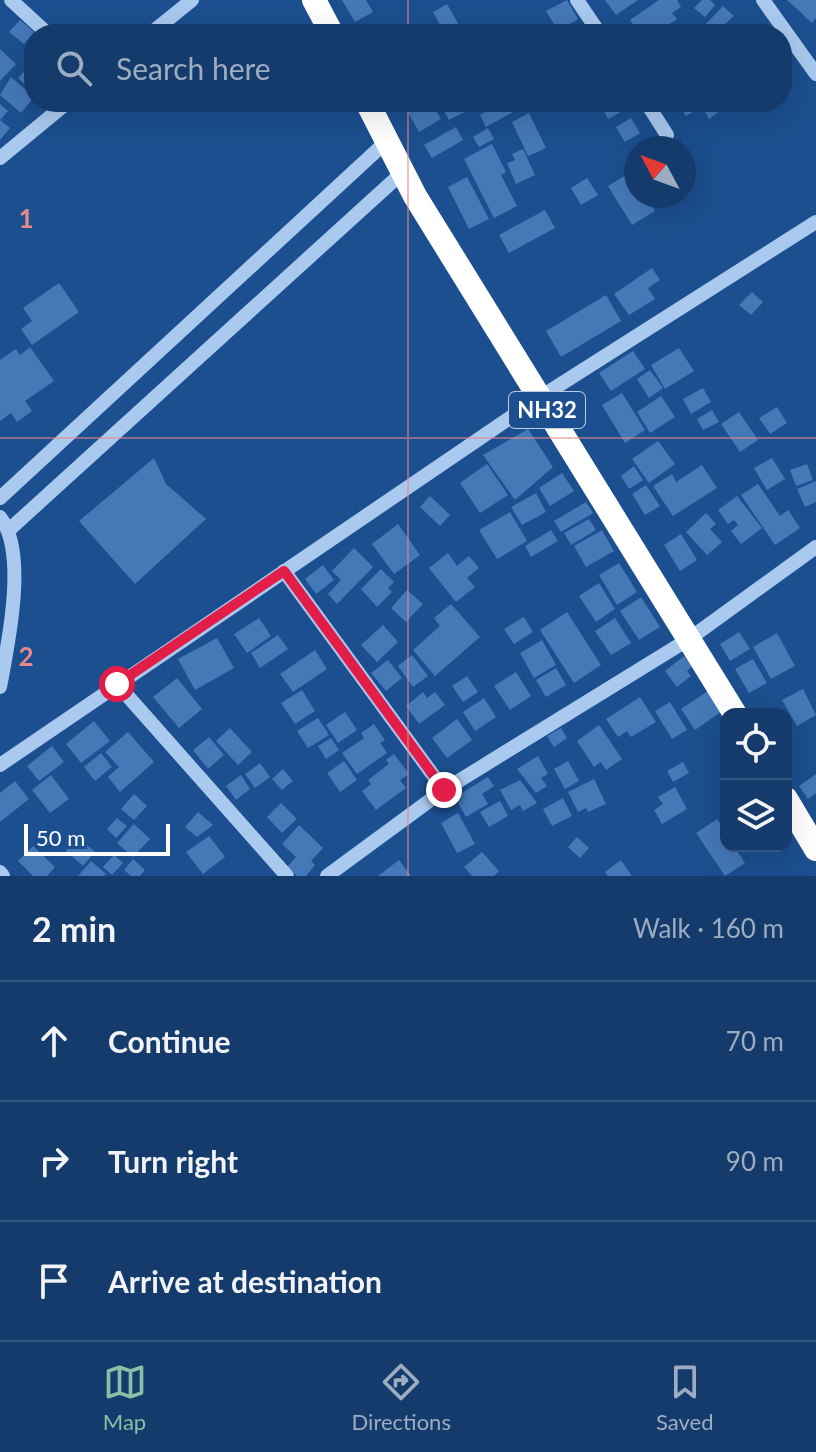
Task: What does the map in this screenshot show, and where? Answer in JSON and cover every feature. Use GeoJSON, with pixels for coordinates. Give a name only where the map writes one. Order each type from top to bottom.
{"type":"FeatureCollection","features":[{"type":"Feature","properties":{"kind":"highway"},"geometry":{"type":"LineString","coordinates":[[314,0],[327,24]]}},
{"type":"Feature","properties":{"kind":"highway","name":"NH32"},"geometry":{"type":"LineString","coordinates":[[372,112],[403,172],[539,398],[731,708]]}},
{"type":"Feature","properties":{"kind":"highway"},"geometry":{"type":"LineString","coordinates":[[792,809],[816,849]]}},
{"type":"Feature","properties":{"kind":"street"},"geometry":{"type":"LineString","coordinates":[[11,0],[37,24]]}},
{"type":"Feature","properties":{"kind":"street"},"geometry":{"type":"LineString","coordinates":[[162,24],[192,0]]}},
{"type":"Feature","properties":{"kind":"street"},"geometry":{"type":"LineString","coordinates":[[577,0],[593,24]]}},
{"type":"Feature","properties":{"kind":"street"},"geometry":{"type":"LineString","coordinates":[[763,0],[780,24]]}},
{"type":"Feature","properties":{"kind":"street"},"geometry":{"type":"LineString","coordinates":[[792,40],[816,74]]}},
{"type":"Feature","properties":{"kind":"street"},"geometry":{"type":"LineString","coordinates":[[0,158],[56,112]]}},
{"type":"Feature","properties":{"kind":"street"},"geometry":{"type":"LineString","coordinates":[[652,112],[667,135]]}},
{"type":"Feature","properties":{"kind":"street"},"geometry":{"type":"LineString","coordinates":[[0,498],[387,141]]}},
{"type":"Feature","properties":{"kind":"street"},"geometry":{"type":"LineString","coordinates":[[10,529],[403,172]]}},
{"type":"Feature","properties":{"kind":"street"},"geometry":{"type":"LineString","coordinates":[[0,765],[539,398],[816,222]]}},
{"type":"Feature","properties":{"kind":"street"},"geometry":{"type":"LineString","coordinates":[[0,517],[10,529],[14,609],[0,687]]}},
{"type":"Feature","properties":{"kind":"street"},"geometry":{"type":"LineString","coordinates":[[327,876],[444,790],[689,639],[816,547]]}},
{"type":"Feature","properties":{"kind":"street"},"geometry":{"type":"LineString","coordinates":[[284,571],[444,790]]}},
{"type":"Feature","properties":{"kind":"street"},"geometry":{"type":"LineString","coordinates":[[117,684],[287,876]]}},
{"type":"Feature","properties":{"kind":"building"},"geometry":{"type":"Polygon","coordinates":[[[342,0],[366,0],[373,12],[355,22],[342,0]]]}},
{"type":"Feature","properties":{"kind":"building"},"geometry":{"type":"Polygon","coordinates":[[[567,0],[578,19],[570,24],[554,24],[546,11],[567,0]]]}},
{"type":"Feature","properties":{"kind":"building"},"geometry":{"type":"Polygon","coordinates":[[[605,0],[638,0],[616,15],[605,0]]]}},
{"type":"Feature","properties":{"kind":"building"},"geometry":{"type":"Polygon","coordinates":[[[659,0],[677,0],[681,7],[672,13],[677,19],[669,24],[633,24],[630,20],[659,0]]]}},
{"type":"Feature","properties":{"kind":"building"},"geometry":{"type":"Polygon","coordinates":[[[702,0],[710,0],[715,5],[705,17],[694,8],[702,0]]]}},
{"type":"Feature","properties":{"kind":"building"},"geometry":{"type":"Polygon","coordinates":[[[787,0],[816,0],[816,18],[812,23],[787,0]]]}},
{"type":"Feature","properties":{"kind":"building"},"geometry":{"type":"Polygon","coordinates":[[[447,4],[458,24],[440,24],[433,12],[447,4]]]}},
{"type":"Feature","properties":{"kind":"building"},"geometry":{"type":"Polygon","coordinates":[[[723,6],[734,16],[725,24],[706,24],[723,6]]]}},
{"type":"Feature","properties":{"kind":"building"},"geometry":{"type":"Polygon","coordinates":[[[20,20],[25,24],[24,44],[9,32],[20,20]]]}},
{"type":"Feature","properties":{"kind":"building"},"geometry":{"type":"Polygon","coordinates":[[[0,49],[16,64],[0,81],[0,49]]]}},
{"type":"Feature","properties":{"kind":"building"},"geometry":{"type":"Polygon","coordinates":[[[11,77],[24,88],[24,109],[21,113],[0,95],[11,77]]]}},
{"type":"Feature","properties":{"kind":"building"},"geometry":{"type":"Polygon","coordinates":[[[0,104],[8,111],[0,120],[0,104]]]}},
{"type":"Feature","properties":{"kind":"building"},"geometry":{"type":"Polygon","coordinates":[[[408,112],[437,112],[441,119],[419,132],[408,112]]]}},
{"type":"Feature","properties":{"kind":"building"},"geometry":{"type":"Polygon","coordinates":[[[445,112],[465,112],[449,120],[445,112]]]}},
{"type":"Feature","properties":{"kind":"building"},"geometry":{"type":"Polygon","coordinates":[[[485,112],[513,112],[486,127],[480,115],[485,112]]]}},
{"type":"Feature","properties":{"kind":"building"},"geometry":{"type":"Polygon","coordinates":[[[604,112],[621,112],[608,119],[604,112]]]}},
{"type":"Feature","properties":{"kind":"building"},"geometry":{"type":"Polygon","coordinates":[[[705,112],[719,112],[709,119],[705,112]]]}},
{"type":"Feature","properties":{"kind":"building"},"geometry":{"type":"Polygon","coordinates":[[[529,113],[546,148],[528,156],[512,122],[529,113]]]}},
{"type":"Feature","properties":{"kind":"building"},"geometry":{"type":"Polygon","coordinates":[[[631,118],[640,133],[624,136],[624,140],[616,127],[631,118]]]}},
{"type":"Feature","properties":{"kind":"building"},"geometry":{"type":"Polygon","coordinates":[[[0,120],[10,128],[0,140],[0,120]]]}},
{"type":"Feature","properties":{"kind":"building"},"geometry":{"type":"Polygon","coordinates":[[[456,127],[463,140],[432,158],[424,145],[456,127]]]}},
{"type":"Feature","properties":{"kind":"building"},"geometry":{"type":"Polygon","coordinates":[[[488,128],[494,139],[479,147],[473,137],[488,128]]]}},
{"type":"Feature","properties":{"kind":"building"},"geometry":{"type":"Polygon","coordinates":[[[492,144],[506,172],[501,175],[517,206],[494,218],[464,159],[492,144]]]}},
{"type":"Feature","properties":{"kind":"building"},"geometry":{"type":"Polygon","coordinates":[[[523,149],[535,175],[516,184],[507,163],[515,160],[512,154],[523,149]]]}},
{"type":"Feature","properties":{"kind":"building"},"geometry":{"type":"Polygon","coordinates":[[[624,176],[624,208],[653,208],[655,211],[632,225],[608,186],[624,176]]]}},
{"type":"Feature","properties":{"kind":"building"},"geometry":{"type":"Polygon","coordinates":[[[467,177],[489,219],[469,229],[448,187],[467,177]]]}},
{"type":"Feature","properties":{"kind":"building"},"geometry":{"type":"Polygon","coordinates":[[[587,178],[598,195],[581,205],[571,188],[587,178]]]}},
{"type":"Feature","properties":{"kind":"building"},"geometry":{"type":"Polygon","coordinates":[[[545,210],[555,228],[509,253],[499,235],[545,210]]]}},
{"type":"Feature","properties":{"kind":"building"},"geometry":{"type":"Polygon","coordinates":[[[652,268],[660,280],[648,288],[655,299],[629,315],[614,294],[652,268]]]}},
{"type":"Feature","properties":{"kind":"building"},"geometry":{"type":"Polygon","coordinates":[[[59,283],[79,312],[32,345],[21,329],[32,321],[23,308],[59,283]]]}},
{"type":"Feature","properties":{"kind":"building"},"geometry":{"type":"Polygon","coordinates":[[[752,292],[763,302],[751,315],[739,305],[752,292]]]}},
{"type":"Feature","properties":{"kind":"building"},"geometry":{"type":"Polygon","coordinates":[[[606,295],[621,321],[561,357],[546,331],[606,295]]]}},
{"type":"Feature","properties":{"kind":"building"},"geometry":{"type":"Polygon","coordinates":[[[30,347],[54,381],[25,401],[32,411],[17,422],[11,413],[0,421],[0,360],[16,349],[20,355],[30,347]]]}},
{"type":"Feature","properties":{"kind":"building"},"geometry":{"type":"Polygon","coordinates":[[[679,348],[694,371],[665,389],[651,365],[679,348]]]}},
{"type":"Feature","properties":{"kind":"building"},"geometry":{"type":"Polygon","coordinates":[[[633,351],[645,369],[611,391],[599,373],[633,351]]]}},
{"type":"Feature","properties":{"kind":"building"},"geometry":{"type":"Polygon","coordinates":[[[650,370],[663,388],[649,398],[637,379],[650,370]]]}},
{"type":"Feature","properties":{"kind":"building"},"geometry":{"type":"Polygon","coordinates":[[[703,388],[711,402],[691,414],[683,399],[703,388]]]}},
{"type":"Feature","properties":{"kind":"building"},"geometry":{"type":"Polygon","coordinates":[[[622,393],[645,430],[625,443],[602,405],[622,393]]]}},
{"type":"Feature","properties":{"kind":"building"},"geometry":{"type":"Polygon","coordinates":[[[661,396],[675,417],[650,433],[637,412],[661,396]]]}},
{"type":"Feature","properties":{"kind":"building"},"geometry":{"type":"Polygon","coordinates":[[[777,407],[787,423],[770,434],[759,418],[777,407]]]}},
{"type":"Feature","properties":{"kind":"building"},"geometry":{"type":"Polygon","coordinates":[[[712,410],[719,422],[703,430],[697,419],[712,410]]]}},
{"type":"Feature","properties":{"kind":"building"},"geometry":{"type":"Polygon","coordinates":[[[739,412],[758,440],[740,452],[721,424],[739,412]]]}},
{"type":"Feature","properties":{"kind":"building"},"geometry":{"type":"Polygon","coordinates":[[[528,429],[553,467],[515,500],[483,455],[528,429]]]}},
{"type":"Feature","properties":{"kind":"building"},"geometry":{"type":"Polygon","coordinates":[[[658,441],[675,464],[649,483],[632,459],[658,441]]]}},
{"type":"Feature","properties":{"kind":"building"},"geometry":{"type":"Polygon","coordinates":[[[154,458],[166,484],[206,519],[135,584],[79,521],[154,458]]]}},
{"type":"Feature","properties":{"kind":"building"},"geometry":{"type":"Polygon","coordinates":[[[772,458],[785,479],[767,490],[754,468],[772,458]]]}},
{"type":"Feature","properties":{"kind":"building"},"geometry":{"type":"Polygon","coordinates":[[[487,464],[508,495],[480,513],[460,483],[487,464]]]}},
{"type":"Feature","properties":{"kind":"building"},"geometry":{"type":"Polygon","coordinates":[[[807,464],[813,480],[796,486],[790,470],[807,464]]]}},
{"type":"Feature","properties":{"kind":"building"},"geometry":{"type":"Polygon","coordinates":[[[702,465],[717,488],[673,516],[653,486],[672,474],[676,482],[702,465]]]}},
{"type":"Feature","properties":{"kind":"building"},"geometry":{"type":"Polygon","coordinates":[[[634,466],[643,480],[629,489],[621,476],[634,466]]]}},
{"type":"Feature","properties":{"kind":"building"},"geometry":{"type":"Polygon","coordinates":[[[562,473],[574,491],[550,506],[539,488],[562,473]]]}},
{"type":"Feature","properties":{"kind":"building"},"geometry":{"type":"Polygon","coordinates":[[[816,481],[816,502],[805,507],[797,489],[816,481]]]}},
{"type":"Feature","properties":{"kind":"building"},"geometry":{"type":"Polygon","coordinates":[[[758,484],[780,516],[788,510],[800,528],[775,545],[741,495],[758,484]]]}},
{"type":"Feature","properties":{"kind":"building"},"geometry":{"type":"Polygon","coordinates":[[[646,485],[660,506],[645,515],[632,494],[646,485]]]}},
{"type":"Feature","properties":{"kind":"building"},"geometry":{"type":"Polygon","coordinates":[[[536,493],[546,512],[522,525],[511,507],[536,493]]]}},
{"type":"Feature","properties":{"kind":"building"},"geometry":{"type":"Polygon","coordinates":[[[430,496],[450,515],[440,526],[420,507],[430,496]]]}},
{"type":"Feature","properties":{"kind":"building"},"geometry":{"type":"Polygon","coordinates":[[[737,496],[762,528],[741,544],[731,531],[738,525],[734,520],[728,524],[718,510],[737,496]]]}},
{"type":"Feature","properties":{"kind":"building"},"geometry":{"type":"Polygon","coordinates":[[[586,502],[593,513],[561,532],[554,521],[586,502]]]}},
{"type":"Feature","properties":{"kind":"building"},"geometry":{"type":"Polygon","coordinates":[[[510,512],[527,541],[497,559],[479,530],[510,512]]]}},
{"type":"Feature","properties":{"kind":"building"},"geometry":{"type":"Polygon","coordinates":[[[706,513],[716,524],[710,529],[722,542],[707,555],[686,532],[706,513]]]}},
{"type":"Feature","properties":{"kind":"building"},"geometry":{"type":"Polygon","coordinates":[[[589,519],[596,530],[571,545],[564,533],[589,519]]]}},
{"type":"Feature","properties":{"kind":"building"},"geometry":{"type":"Polygon","coordinates":[[[398,524],[420,555],[394,574],[372,544],[398,524]]]}},
{"type":"Feature","properties":{"kind":"building"},"geometry":{"type":"Polygon","coordinates":[[[551,530],[558,541],[531,557],[525,546],[551,530]]]}},
{"type":"Feature","properties":{"kind":"building"},"geometry":{"type":"Polygon","coordinates":[[[602,530],[614,551],[586,567],[574,546],[602,530]]]}},
{"type":"Feature","properties":{"kind":"building"},"geometry":{"type":"Polygon","coordinates":[[[681,534],[697,560],[680,571],[664,545],[681,534]]]}},
{"type":"Feature","properties":{"kind":"building"},"geometry":{"type":"Polygon","coordinates":[[[354,548],[373,567],[337,604],[328,594],[341,580],[332,571],[354,548]]]}},
{"type":"Feature","properties":{"kind":"building"},"geometry":{"type":"Polygon","coordinates":[[[448,553],[457,566],[469,556],[479,568],[467,578],[475,587],[456,602],[429,568],[448,553]]]}},
{"type":"Feature","properties":{"kind":"building"},"geometry":{"type":"Polygon","coordinates":[[[619,563],[637,592],[617,605],[599,575],[619,563]]]}},
{"type":"Feature","properties":{"kind":"building"},"geometry":{"type":"Polygon","coordinates":[[[323,565],[334,580],[316,594],[305,579],[323,565]]]}},
{"type":"Feature","properties":{"kind":"building"},"geometry":{"type":"Polygon","coordinates":[[[381,569],[394,582],[388,588],[392,592],[377,607],[361,589],[381,569]]]}},
{"type":"Feature","properties":{"kind":"building"},"geometry":{"type":"Polygon","coordinates":[[[599,583],[615,609],[596,622],[579,596],[599,583]]]}},
{"type":"Feature","properties":{"kind":"building"},"geometry":{"type":"Polygon","coordinates":[[[407,590],[423,604],[406,622],[391,608],[407,590]]]}},
{"type":"Feature","properties":{"kind":"building"},"geometry":{"type":"Polygon","coordinates":[[[641,597],[660,627],[639,640],[620,611],[641,597]]]}},
{"type":"Feature","properties":{"kind":"building"},"geometry":{"type":"Polygon","coordinates":[[[451,604],[480,637],[435,676],[413,650],[440,626],[434,618],[451,604]]]}},
{"type":"Feature","properties":{"kind":"building"},"geometry":{"type":"Polygon","coordinates":[[[567,612],[601,665],[574,683],[540,630],[567,612]]]}},
{"type":"Feature","properties":{"kind":"building"},"geometry":{"type":"Polygon","coordinates":[[[524,617],[533,632],[514,644],[504,629],[524,617]]]}},
{"type":"Feature","properties":{"kind":"building"},"geometry":{"type":"Polygon","coordinates":[[[259,618],[271,636],[247,653],[234,634],[259,618]]]}},
{"type":"Feature","properties":{"kind":"building"},"geometry":{"type":"Polygon","coordinates":[[[615,618],[631,643],[611,655],[595,631],[615,618]]]}},
{"type":"Feature","properties":{"kind":"building"},"geometry":{"type":"Polygon","coordinates":[[[383,625],[398,642],[377,662],[361,645],[383,625]]]}},
{"type":"Feature","properties":{"kind":"building"},"geometry":{"type":"Polygon","coordinates":[[[739,632],[750,649],[730,661],[720,644],[739,632]]]}},
{"type":"Feature","properties":{"kind":"building"},"geometry":{"type":"Polygon","coordinates":[[[777,633],[795,666],[771,679],[753,647],[777,633]]]}},
{"type":"Feature","properties":{"kind":"building"},"geometry":{"type":"Polygon","coordinates":[[[278,635],[288,649],[260,668],[251,653],[278,635]]]}},
{"type":"Feature","properties":{"kind":"building"},"geometry":{"type":"Polygon","coordinates":[[[217,638],[234,668],[195,690],[178,659],[217,638]]]}},
{"type":"Feature","properties":{"kind":"building"},"geometry":{"type":"Polygon","coordinates":[[[542,640],[556,665],[534,678],[520,653],[542,640]]]}},
{"type":"Feature","properties":{"kind":"building"},"geometry":{"type":"Polygon","coordinates":[[[315,650],[327,669],[293,692],[280,674],[315,650]]]}},
{"type":"Feature","properties":{"kind":"building"},"geometry":{"type":"Polygon","coordinates":[[[412,655],[428,676],[413,687],[398,666],[412,655]]]}},
{"type":"Feature","properties":{"kind":"building"},"geometry":{"type":"Polygon","coordinates":[[[684,656],[692,666],[687,671],[691,676],[677,687],[665,671],[684,656]]]}},
{"type":"Feature","properties":{"kind":"building"},"geometry":{"type":"Polygon","coordinates":[[[753,659],[767,683],[749,693],[735,669],[753,659]]]}},
{"type":"Feature","properties":{"kind":"building"},"geometry":{"type":"Polygon","coordinates":[[[388,660],[402,678],[386,691],[371,673],[388,660]]]}},
{"type":"Feature","properties":{"kind":"building"},"geometry":{"type":"Polygon","coordinates":[[[556,668],[566,685],[546,697],[536,680],[556,668]]]}},
{"type":"Feature","properties":{"kind":"building"},"geometry":{"type":"Polygon","coordinates":[[[516,672],[531,696],[510,710],[494,686],[516,672]]]}},
{"type":"Feature","properties":{"kind":"building"},"geometry":{"type":"Polygon","coordinates":[[[467,676],[478,692],[463,702],[452,686],[467,676]]]}},
{"type":"Feature","properties":{"kind":"building"},"geometry":{"type":"Polygon","coordinates":[[[177,678],[202,709],[179,728],[153,697],[177,678]]]}},
{"type":"Feature","properties":{"kind":"building"},"geometry":{"type":"Polygon","coordinates":[[[803,689],[816,715],[797,726],[792,717],[792,708],[787,708],[782,700],[803,689]]]}},
{"type":"Feature","properties":{"kind":"building"},"geometry":{"type":"Polygon","coordinates":[[[302,690],[315,711],[295,724],[281,703],[302,690]]]}},
{"type":"Feature","properties":{"kind":"building"},"geometry":{"type":"Polygon","coordinates":[[[708,691],[720,712],[695,730],[681,709],[708,691]]]}},
{"type":"Feature","properties":{"kind":"building"},"geometry":{"type":"Polygon","coordinates":[[[423,692],[427,698],[435,692],[445,705],[419,724],[406,706],[423,692]]]}},
{"type":"Feature","properties":{"kind":"building"},"geometry":{"type":"Polygon","coordinates":[[[640,697],[656,722],[631,737],[627,731],[618,737],[606,719],[640,697]]]}},
{"type":"Feature","properties":{"kind":"building"},"geometry":{"type":"Polygon","coordinates":[[[484,698],[496,717],[475,731],[463,712],[484,698]]]}},
{"type":"Feature","properties":{"kind":"building"},"geometry":{"type":"Polygon","coordinates":[[[670,702],[687,730],[672,739],[655,711],[670,702]]]}},
{"type":"Feature","properties":{"kind":"building"},"geometry":{"type":"Polygon","coordinates":[[[345,712],[357,730],[338,743],[326,725],[345,712]]]}},
{"type":"Feature","properties":{"kind":"building"},"geometry":{"type":"Polygon","coordinates":[[[318,718],[329,735],[308,748],[297,731],[318,718]]]}},
{"type":"Feature","properties":{"kind":"building"},"geometry":{"type":"Polygon","coordinates":[[[457,719],[472,740],[447,758],[432,738],[457,719]]]}},
{"type":"Feature","properties":{"kind":"building"},"geometry":{"type":"Polygon","coordinates":[[[94,721],[110,741],[81,763],[66,744],[94,721]]]}},
{"type":"Feature","properties":{"kind":"building"},"geometry":{"type":"Polygon","coordinates":[[[374,724],[385,740],[380,743],[387,753],[357,774],[342,753],[364,738],[361,733],[374,724]]]}},
{"type":"Feature","properties":{"kind":"building"},"geometry":{"type":"Polygon","coordinates":[[[599,725],[622,759],[606,770],[601,762],[594,767],[577,741],[599,725]]]}},
{"type":"Feature","properties":{"kind":"building"},"geometry":{"type":"Polygon","coordinates":[[[230,728],[252,752],[238,765],[216,741],[230,728]]]}},
{"type":"Feature","properties":{"kind":"building"},"geometry":{"type":"Polygon","coordinates":[[[561,728],[567,738],[554,747],[547,736],[561,728]]]}},
{"type":"Feature","properties":{"kind":"building"},"geometry":{"type":"Polygon","coordinates":[[[128,732],[154,762],[120,792],[108,777],[119,767],[105,752],[128,732]]]}},
{"type":"Feature","properties":{"kind":"building"},"geometry":{"type":"Polygon","coordinates":[[[209,737],[224,755],[208,769],[193,750],[209,737]]]}},
{"type":"Feature","properties":{"kind":"building"},"geometry":{"type":"Polygon","coordinates":[[[331,738],[339,750],[326,759],[318,746],[331,738]]]}},
{"type":"Feature","properties":{"kind":"building"},"geometry":{"type":"Polygon","coordinates":[[[52,746],[64,762],[39,781],[27,766],[52,746]]]}},
{"type":"Feature","properties":{"kind":"building"},"geometry":{"type":"Polygon","coordinates":[[[101,753],[112,767],[95,781],[84,767],[101,753]]]}},
{"type":"Feature","properties":{"kind":"building"},"geometry":{"type":"Polygon","coordinates":[[[394,754],[409,774],[400,780],[406,788],[376,810],[362,791],[371,784],[368,780],[389,764],[386,760],[394,754]]]}},
{"type":"Feature","properties":{"kind":"building"},"geometry":{"type":"Polygon","coordinates":[[[538,756],[548,774],[541,778],[547,786],[536,793],[517,769],[538,756]]]}},
{"type":"Feature","properties":{"kind":"building"},"geometry":{"type":"Polygon","coordinates":[[[344,761],[357,780],[340,792],[327,773],[344,761]]]}},
{"type":"Feature","properties":{"kind":"building"},"geometry":{"type":"Polygon","coordinates":[[[568,761],[579,781],[565,789],[554,769],[568,761]]]}},
{"type":"Feature","properties":{"kind":"building"},"geometry":{"type":"Polygon","coordinates":[[[683,762],[689,773],[673,782],[667,771],[683,762]]]}},
{"type":"Feature","properties":{"kind":"building"},"geometry":{"type":"Polygon","coordinates":[[[260,763],[270,777],[255,788],[245,774],[260,763]]]}},
{"type":"Feature","properties":{"kind":"building"},"geometry":{"type":"Polygon","coordinates":[[[283,769],[293,781],[282,790],[272,779],[283,769]]]}},
{"type":"Feature","properties":{"kind":"building"},"geometry":{"type":"Polygon","coordinates":[[[816,774],[816,793],[808,799],[799,786],[816,774]]]}},
{"type":"Feature","properties":{"kind":"building"},"geometry":{"type":"Polygon","coordinates":[[[51,775],[69,799],[50,813],[32,790],[51,775]]]}},
{"type":"Feature","properties":{"kind":"building"},"geometry":{"type":"Polygon","coordinates":[[[241,775],[250,789],[236,800],[226,786],[241,775]]]}},
{"type":"Feature","properties":{"kind":"building"},"geometry":{"type":"Polygon","coordinates":[[[488,777],[494,786],[482,794],[488,804],[466,817],[455,797],[488,777]]]}},
{"type":"Feature","properties":{"kind":"building"},"geometry":{"type":"Polygon","coordinates":[[[594,779],[606,804],[588,812],[586,808],[578,812],[568,792],[594,779]]]}},
{"type":"Feature","properties":{"kind":"building"},"geometry":{"type":"Polygon","coordinates":[[[520,780],[537,803],[523,811],[520,805],[511,810],[500,790],[520,780]]]}},
{"type":"Feature","properties":{"kind":"building"},"geometry":{"type":"Polygon","coordinates":[[[15,781],[29,799],[0,822],[0,793],[15,781]]]}},
{"type":"Feature","properties":{"kind":"building"},"geometry":{"type":"Polygon","coordinates":[[[675,787],[687,809],[662,824],[654,810],[663,804],[658,797],[675,787]]]}},
{"type":"Feature","properties":{"kind":"building"},"geometry":{"type":"Polygon","coordinates":[[[134,794],[147,806],[134,820],[121,809],[134,794]]]}},
{"type":"Feature","properties":{"kind":"building"},"geometry":{"type":"Polygon","coordinates":[[[563,798],[572,816],[552,826],[543,809],[563,798]]]}},
{"type":"Feature","properties":{"kind":"building"},"geometry":{"type":"Polygon","coordinates":[[[500,801],[508,816],[489,827],[480,812],[500,801]]]}},
{"type":"Feature","properties":{"kind":"building"},"geometry":{"type":"Polygon","coordinates":[[[281,803],[297,819],[282,833],[267,817],[281,803]]]}},
{"type":"Feature","properties":{"kind":"building"},"geometry":{"type":"Polygon","coordinates":[[[198,812],[213,825],[197,837],[185,827],[198,812]]]}},
{"type":"Feature","properties":{"kind":"building"},"geometry":{"type":"Polygon","coordinates":[[[458,813],[475,844],[457,853],[441,823],[458,813]]]}},
{"type":"Feature","properties":{"kind":"building"},"geometry":{"type":"Polygon","coordinates":[[[117,818],[127,826],[116,838],[107,829],[117,818]]]}},
{"type":"Feature","properties":{"kind":"building"},"geometry":{"type":"Polygon","coordinates":[[[717,819],[720,824],[720,852],[738,852],[745,863],[725,876],[696,833],[717,819]]]}},
{"type":"Feature","properties":{"kind":"building"},"geometry":{"type":"Polygon","coordinates":[[[134,824],[150,839],[133,857],[117,843],[134,824]]]}},
{"type":"Feature","properties":{"kind":"building"},"geometry":{"type":"Polygon","coordinates":[[[299,825],[323,848],[311,861],[315,865],[306,876],[297,876],[287,867],[296,857],[282,844],[299,825]]]}},
{"type":"Feature","properties":{"kind":"building"},"geometry":{"type":"Polygon","coordinates":[[[209,836],[225,857],[203,874],[186,852],[209,836]]]}},
{"type":"Feature","properties":{"kind":"building"},"geometry":{"type":"Polygon","coordinates":[[[78,837],[95,852],[83,866],[66,851],[78,837]]]}},
{"type":"Feature","properties":{"kind":"building"},"geometry":{"type":"Polygon","coordinates":[[[577,837],[589,848],[580,858],[568,847],[577,837]]]}},
{"type":"Feature","properties":{"kind":"building"},"geometry":{"type":"Polygon","coordinates":[[[33,846],[55,867],[47,876],[33,876],[18,861],[33,846]]]}},
{"type":"Feature","properties":{"kind":"building"},"geometry":{"type":"Polygon","coordinates":[[[482,852],[499,871],[494,876],[472,876],[464,867],[482,852]]]}},
{"type":"Feature","properties":{"kind":"building"},"geometry":{"type":"Polygon","coordinates":[[[114,855],[123,863],[112,875],[103,867],[114,855]]]}},
{"type":"Feature","properties":{"kind":"building"},"geometry":{"type":"Polygon","coordinates":[[[133,859],[145,870],[140,876],[131,876],[124,870],[133,859]]]}},
{"type":"Feature","properties":{"kind":"building"},"geometry":{"type":"Polygon","coordinates":[[[399,860],[411,876],[378,876],[399,860]]]}},
{"type":"Feature","properties":{"kind":"building"},"geometry":{"type":"Polygon","coordinates":[[[621,860],[632,876],[608,876],[605,872],[621,860]]]}},
{"type":"Feature","properties":{"kind":"building"},"geometry":{"type":"Polygon","coordinates":[[[91,861],[106,874],[78,876],[91,861]]]}},
{"type":"Feature","properties":{"kind":"route"},"geometry":{"type":"LineString","coordinates":[[117,684],[284,571],[444,790]]}}]}
